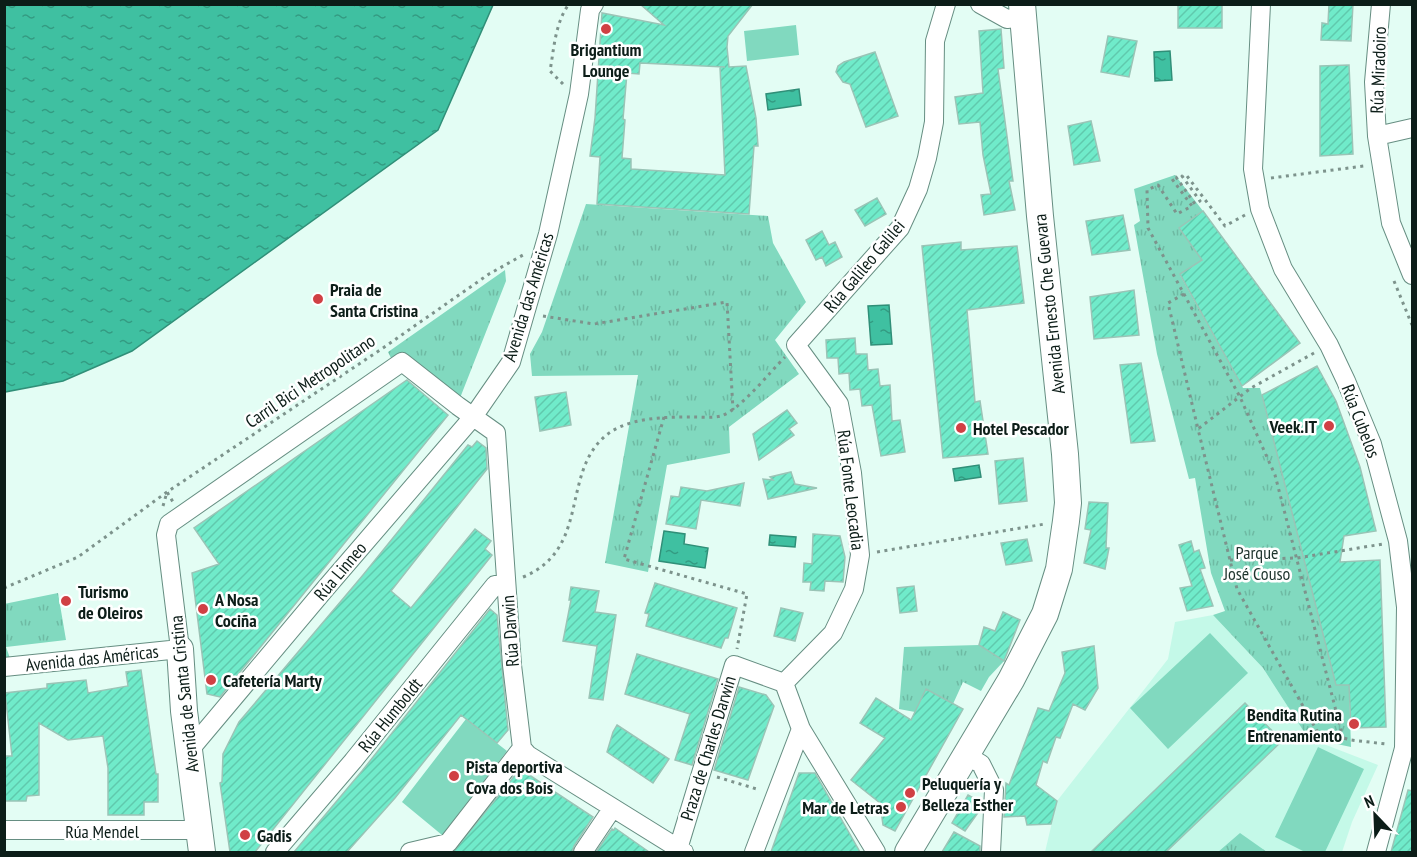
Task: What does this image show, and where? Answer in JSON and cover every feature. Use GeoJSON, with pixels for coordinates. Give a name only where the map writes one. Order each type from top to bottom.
{"type":"FeatureCollection","features":[{"type":"Feature","properties":{"kind":"main road","name":"Avenida Ernesto Che Guevara"},"geometry":{"type":"LineString","coordinates":[[908,852],[1011,680],[1045,614],[1059,569],[1066,521],[1068,503],[1065,454],[1040,216],[1023,11]]}},
{"type":"Feature","properties":{"kind":"main road","name":"Avenida de Santa Cristina"},"geometry":{"type":"LineString","coordinates":[[180,649],[188,752],[201,841]]}},
{"type":"Feature","properties":{"kind":"street","name":"Avenida das Américas"},"geometry":{"type":"LineString","coordinates":[[473,417],[511,362],[548,234],[579,94],[590,10],[594,4]]}},
{"type":"Feature","properties":{"kind":"street","name":"Rúa Galileo Galilei"},"geometry":{"type":"LineString","coordinates":[[796,345],[900,228],[918,189],[934,122],[935,40],[946,4]]}},
{"type":"Feature","properties":{"kind":"street","name":"Rúa Cubelos"},"geometry":{"type":"LineString","coordinates":[[1261,4],[1253,169],[1260,209],[1283,269],[1329,345],[1372,444],[1398,541],[1406,608],[1404,748],[1376,852]]}},
{"type":"Feature","properties":{"kind":"street","name":"Rúa Miradoiro"},"geometry":{"type":"LineString","coordinates":[[1381,4],[1374,82],[1377,136],[1392,223],[1413,275]]}},
{"type":"Feature","properties":{"kind":"street"},"geometry":{"type":"LineString","coordinates":[[986,8],[1023,11]]}},
{"type":"Feature","properties":{"kind":"street","name":"Rúa Miradoiro"},"geometry":{"type":"LineString","coordinates":[[1377,136],[1413,128]]}},
{"type":"Feature","properties":{"kind":"street","name":"Rúa Fonte Leocadia"},"geometry":{"type":"LineString","coordinates":[[784,683],[833,633],[854,588],[860,555],[852,472],[839,404],[796,345]]}},
{"type":"Feature","properties":{"kind":"street","name":"Avenida de Santa Cristina"},"geometry":{"type":"LineString","coordinates":[[180,649],[166,535],[169,524],[402,362],[473,417]]}},
{"type":"Feature","properties":{"kind":"street","name":"Rúa Darwin"},"geometry":{"type":"LineString","coordinates":[[473,417],[496,433],[512,665],[522,748]]}},
{"type":"Feature","properties":{"kind":"street","name":"Rúa Linneo"},"geometry":{"type":"LineString","coordinates":[[188,752],[340,570],[473,417]]}},
{"type":"Feature","properties":{"kind":"street","name":"Rúa Humboldt"},"geometry":{"type":"LineString","coordinates":[[275,852],[353,761],[495,585],[506,584]]}},
{"type":"Feature","properties":{"kind":"street","name":"Avenida das Américas"},"geometry":{"type":"LineString","coordinates":[[4,667],[180,649]]}},
{"type":"Feature","properties":{"kind":"street","name":"Praza de Charles Darwin"},"geometry":{"type":"LineString","coordinates":[[681,850],[701,772],[734,665],[784,683]]}},
{"type":"Feature","properties":{"kind":"street"},"geometry":{"type":"LineString","coordinates":[[784,683],[801,729],[876,852]]}},
{"type":"Feature","properties":{"kind":"street"},"geometry":{"type":"LineString","coordinates":[[184,711],[208,728]]}},
{"type":"Feature","properties":{"kind":"street"},"geometry":{"type":"LineString","coordinates":[[754,852],[801,729]]}},
{"type":"Feature","properties":{"kind":"street"},"geometry":{"type":"LineString","coordinates":[[410,852],[448,843],[522,748],[528,755],[612,809],[681,850]]}},
{"type":"Feature","properties":{"kind":"street"},"geometry":{"type":"LineString","coordinates":[[966,755],[981,764],[994,790],[991,852]]}},
{"type":"Feature","properties":{"kind":"street"},"geometry":{"type":"LineString","coordinates":[[583,852],[612,809]]}},
{"type":"Feature","properties":{"kind":"street","name":"Rúa Mendel"},"geometry":{"type":"LineString","coordinates":[[4,830],[201,841]]}},
{"type":"Feature","properties":{"kind":"path"},"geometry":{"type":"LineString","coordinates":[[564,86],[550,71],[557,33],[568,4]]}},
{"type":"Feature","properties":{"kind":"path"},"geometry":{"type":"LineString","coordinates":[[1273,177],[1364,166]]}},
{"type":"Feature","properties":{"kind":"path"},"geometry":{"type":"LineString","coordinates":[[1246,214],[1225,226],[1186,176],[1182,176],[1200,201],[1195,204],[1176,177],[1172,179],[1192,206],[1177,214],[1158,185],[1147,190],[1148,228],[1240,397],[1275,475],[1343,738]]}},
{"type":"Feature","properties":{"kind":"path","name":"Carril Bici Metropolitano"},"geometry":{"type":"LineString","coordinates":[[4,588],[78,556],[167,492],[379,351],[489,274],[530,251]]}},
{"type":"Feature","properties":{"kind":"path"},"geometry":{"type":"LineString","coordinates":[[1184,294],[1168,303],[1237,589],[1317,730],[1343,738],[1404,748]]}},
{"type":"Feature","properties":{"kind":"path"},"geometry":{"type":"LineString","coordinates":[[525,313],[594,324],[727,302],[733,410]]}},
{"type":"Feature","properties":{"kind":"path"},"geometry":{"type":"LineString","coordinates":[[1198,429],[1251,388],[1329,345]]}},
{"type":"Feature","properties":{"kind":"path"},"geometry":{"type":"LineString","coordinates":[[506,584],[533,573],[552,557],[563,542],[586,461],[602,438],[628,423],[664,417],[719,417],[733,410],[782,360]]}},
{"type":"Feature","properties":{"kind":"path"},"geometry":{"type":"LineString","coordinates":[[664,417],[624,559],[747,594],[734,665]]}},
{"type":"Feature","properties":{"kind":"path"},"geometry":{"type":"LineString","coordinates":[[860,555],[1066,521]]}},
{"type":"Feature","properties":{"kind":"path"},"geometry":{"type":"LineString","coordinates":[[1230,560],[1296,558],[1398,541]]}},
{"type":"Feature","properties":{"kind":"path"},"geometry":{"type":"LineString","coordinates":[[701,772],[776,795]]}},
{"type":"Feature","properties":{"kind":"shaded area"},"geometry":{"type":"Polygon","coordinates":[[[1213,615],[1263,668],[1308,738],[1378,765],[1352,822],[1342,852],[1045,852],[1057,801],[1168,659],[1175,622],[1213,615]]]}},
{"type":"Feature","properties":{"kind":"green space"},"geometry":{"type":"Polygon","coordinates":[[[796,25],[799,55],[747,61],[744,31],[796,25]]]}},
{"type":"Feature","properties":{"kind":"green space","name":"Parque José Couso"},"geometry":{"type":"Polygon","coordinates":[[[1175,175],[1203,211],[1179,228],[1202,260],[1180,275],[1243,388],[1260,388],[1336,685],[1349,685],[1351,747],[1308,738],[1263,668],[1213,615],[1225,611],[1211,573],[1195,478],[1189,479],[1157,354],[1134,225],[1140,221],[1134,189],[1175,175]]]}},
{"type":"Feature","properties":{"kind":"green space"},"geometry":{"type":"Polygon","coordinates":[[[586,204],[768,216],[773,243],[806,302],[775,340],[799,374],[729,427],[730,453],[667,465],[648,572],[605,563],[638,375],[532,376],[530,354],[542,332],[586,204]]]}},
{"type":"Feature","properties":{"kind":"green space"},"geometry":{"type":"Polygon","coordinates":[[[505,270],[506,281],[460,398],[400,356],[391,358],[388,352],[505,270]]]}},
{"type":"Feature","properties":{"kind":"green space"},"geometry":{"type":"Polygon","coordinates":[[[58,593],[66,640],[6,647],[11,661],[5,661],[4,604],[58,593]]]}},
{"type":"Feature","properties":{"kind":"green space"},"geometry":{"type":"Polygon","coordinates":[[[1210,633],[1248,673],[1168,749],[1130,708],[1210,633]]]}},
{"type":"Feature","properties":{"kind":"green space"},"geometry":{"type":"Polygon","coordinates":[[[979,645],[1004,661],[989,677],[981,691],[963,682],[953,704],[915,712],[899,709],[904,647],[979,645]]]}},
{"type":"Feature","properties":{"kind":"green space","name":"Pista deportiva Cova dos Bois"},"geometry":{"type":"Polygon","coordinates":[[[466,719],[507,751],[442,835],[402,802],[466,719]]]}},
{"type":"Feature","properties":{"kind":"green space"},"geometry":{"type":"Polygon","coordinates":[[[1318,747],[1364,769],[1325,852],[1305,852],[1275,837],[1318,747]]]}},
{"type":"Feature","properties":{"kind":"green space"},"geometry":{"type":"Polygon","coordinates":[[[1240,833],[1267,852],[1218,852],[1240,833]]]}},
{"type":"Feature","properties":{"kind":"water"},"geometry":{"type":"Polygon","coordinates":[[[5,4],[493,5],[438,130],[132,351],[63,381],[5,392],[5,4]]]}},
{"type":"Feature","properties":{"kind":"water"},"geometry":{"type":"Polygon","coordinates":[[[1170,51],[1172,80],[1155,81],[1154,52],[1170,51]]]}},
{"type":"Feature","properties":{"kind":"water"},"geometry":{"type":"Polygon","coordinates":[[[799,89],[801,105],[768,110],[766,94],[799,89]]]}},
{"type":"Feature","properties":{"kind":"water"},"geometry":{"type":"Polygon","coordinates":[[[889,305],[892,344],[871,345],[868,306],[889,305]]]}},
{"type":"Feature","properties":{"kind":"water"},"geometry":{"type":"Polygon","coordinates":[[[979,465],[981,477],[955,481],[953,469],[979,465]]]}},
{"type":"Feature","properties":{"kind":"water"},"geometry":{"type":"Polygon","coordinates":[[[664,531],[685,534],[684,544],[708,548],[705,568],[659,561],[664,531]]]}},
{"type":"Feature","properties":{"kind":"water"},"geometry":{"type":"Polygon","coordinates":[[[770,535],[796,537],[795,547],[769,545],[770,535]]]}},
{"type":"Feature","properties":{"kind":"building"},"geometry":{"type":"Polygon","coordinates":[[[640,4],[753,4],[728,36],[727,47],[729,67],[746,66],[756,118],[758,146],[754,146],[749,214],[597,204],[600,157],[590,156],[595,118],[602,13],[664,25],[640,4]],[[640,63],[639,74],[627,73],[622,158],[631,159],[631,169],[725,175],[720,67],[725,67],[640,63]]]}},
{"type":"Feature","properties":{"kind":"building"},"geometry":{"type":"Polygon","coordinates":[[[1178,4],[1222,4],[1222,28],[1178,28],[1178,4]]]}},
{"type":"Feature","properties":{"kind":"building"},"geometry":{"type":"Polygon","coordinates":[[[1329,4],[1353,4],[1351,41],[1321,40],[1322,23],[1328,24],[1329,4]]]}},
{"type":"Feature","properties":{"kind":"building"},"geometry":{"type":"Polygon","coordinates":[[[1001,29],[1004,68],[998,69],[1013,181],[1009,181],[1015,210],[984,215],[981,195],[991,194],[983,155],[980,122],[959,124],[955,97],[983,93],[979,31],[1001,29]]]}},
{"type":"Feature","properties":{"kind":"building"},"geometry":{"type":"Polygon","coordinates":[[[1108,36],[1137,41],[1129,77],[1101,72],[1108,36]]]}},
{"type":"Feature","properties":{"kind":"building"},"geometry":{"type":"Polygon","coordinates":[[[875,52],[898,116],[866,127],[850,84],[843,82],[836,72],[838,66],[844,62],[875,52]]]}},
{"type":"Feature","properties":{"kind":"building"},"geometry":{"type":"Polygon","coordinates":[[[1349,65],[1353,154],[1320,156],[1320,66],[1349,65]]]}},
{"type":"Feature","properties":{"kind":"building"},"geometry":{"type":"Polygon","coordinates":[[[1091,121],[1100,161],[1074,165],[1068,126],[1091,121]]]}},
{"type":"Feature","properties":{"kind":"building"},"geometry":{"type":"Polygon","coordinates":[[[877,198],[886,214],[865,226],[855,210],[877,198]]]}},
{"type":"Feature","properties":{"kind":"building"},"geometry":{"type":"Polygon","coordinates":[[[1203,211],[1300,343],[1242,386],[1180,274],[1202,260],[1179,228],[1203,211]]]}},
{"type":"Feature","properties":{"kind":"building"},"geometry":{"type":"Polygon","coordinates":[[[1123,215],[1130,250],[1092,255],[1086,221],[1123,215]]]}},
{"type":"Feature","properties":{"kind":"building"},"geometry":{"type":"Polygon","coordinates":[[[822,231],[829,245],[835,242],[842,257],[826,266],[822,257],[816,260],[806,240],[822,231]]]}},
{"type":"Feature","properties":{"kind":"building"},"geometry":{"type":"Polygon","coordinates":[[[961,242],[961,250],[1017,246],[1024,303],[967,310],[975,402],[980,401],[988,454],[943,458],[922,246],[961,242]]]}},
{"type":"Feature","properties":{"kind":"building"},"geometry":{"type":"Polygon","coordinates":[[[1134,290],[1139,335],[1094,339],[1090,297],[1134,290]]]}},
{"type":"Feature","properties":{"kind":"building"},"geometry":{"type":"Polygon","coordinates":[[[855,338],[856,354],[867,354],[868,370],[878,369],[880,386],[890,385],[892,421],[900,420],[905,452],[881,456],[872,405],[862,406],[860,389],[850,390],[849,373],[839,374],[838,358],[827,358],[826,340],[855,338]]]}},
{"type":"Feature","properties":{"kind":"building"},"geometry":{"type":"Polygon","coordinates":[[[1141,363],[1155,441],[1131,443],[1120,365],[1141,363]]]}},
{"type":"Feature","properties":{"kind":"building"},"geometry":{"type":"Polygon","coordinates":[[[1317,366],[1336,401],[1360,467],[1376,531],[1344,536],[1340,562],[1380,560],[1386,727],[1351,728],[1349,685],[1336,685],[1262,395],[1317,366]]]}},
{"type":"Feature","properties":{"kind":"building"},"geometry":{"type":"Polygon","coordinates":[[[407,380],[448,415],[220,697],[207,694],[192,573],[219,564],[194,528],[407,380]]]}},
{"type":"Feature","properties":{"kind":"building"},"geometry":{"type":"Polygon","coordinates":[[[566,392],[571,425],[540,431],[535,397],[566,392]]]}},
{"type":"Feature","properties":{"kind":"building"},"geometry":{"type":"Polygon","coordinates":[[[787,410],[797,423],[789,429],[794,435],[759,460],[753,434],[787,410]]]}},
{"type":"Feature","properties":{"kind":"building"},"geometry":{"type":"Polygon","coordinates":[[[477,441],[486,448],[487,469],[391,591],[411,608],[475,529],[491,541],[485,549],[492,555],[255,852],[230,852],[220,783],[222,782],[223,754],[239,722],[363,575],[468,445],[472,447],[477,441]]]}},
{"type":"Feature","properties":{"kind":"building"},"geometry":{"type":"Polygon","coordinates":[[[1023,458],[1027,501],[999,504],[995,461],[1023,458]]]}},
{"type":"Feature","properties":{"kind":"building"},"geometry":{"type":"Polygon","coordinates":[[[791,472],[795,484],[817,488],[768,499],[763,479],[773,480],[770,477],[791,472]]]}},
{"type":"Feature","properties":{"kind":"building"},"geometry":{"type":"Polygon","coordinates":[[[744,483],[740,506],[701,500],[696,529],[666,524],[671,496],[679,497],[681,487],[707,491],[744,483]]]}},
{"type":"Feature","properties":{"kind":"building"},"geometry":{"type":"Polygon","coordinates":[[[1089,502],[1108,503],[1106,548],[1109,548],[1105,569],[1084,563],[1091,530],[1085,529],[1089,502]]]}},
{"type":"Feature","properties":{"kind":"building"},"geometry":{"type":"Polygon","coordinates":[[[813,534],[840,536],[845,557],[843,582],[825,581],[824,591],[810,590],[811,582],[803,582],[804,563],[812,564],[813,534]]]}},
{"type":"Feature","properties":{"kind":"building"},"geometry":{"type":"Polygon","coordinates":[[[1027,539],[1032,561],[1006,565],[1001,543],[1027,539]]]}},
{"type":"Feature","properties":{"kind":"building"},"geometry":{"type":"Polygon","coordinates":[[[1191,541],[1194,552],[1199,550],[1205,568],[1200,569],[1213,606],[1187,611],[1180,588],[1192,586],[1179,545],[1191,541]]]}},
{"type":"Feature","properties":{"kind":"building"},"geometry":{"type":"Polygon","coordinates":[[[655,583],[737,608],[728,638],[725,638],[721,648],[646,626],[649,614],[645,613],[655,583]]]}},
{"type":"Feature","properties":{"kind":"building"},"geometry":{"type":"Polygon","coordinates":[[[914,586],[917,611],[900,613],[897,588],[914,586]]]}},
{"type":"Feature","properties":{"kind":"building"},"geometry":{"type":"Polygon","coordinates":[[[571,587],[599,591],[595,612],[616,615],[603,700],[589,698],[597,646],[563,641],[571,600],[569,600],[571,587]]]}},
{"type":"Feature","properties":{"kind":"building"},"geometry":{"type":"Polygon","coordinates":[[[781,608],[803,613],[795,641],[774,636],[781,608]]]}},
{"type":"Feature","properties":{"kind":"building"},"geometry":{"type":"Polygon","coordinates":[[[490,609],[497,615],[508,730],[497,743],[461,715],[395,798],[347,852],[294,852],[362,771],[490,609]]]}},
{"type":"Feature","properties":{"kind":"building"},"geometry":{"type":"Polygon","coordinates":[[[1003,612],[1020,620],[1004,661],[979,645],[984,627],[995,631],[1003,612]]]}},
{"type":"Feature","properties":{"kind":"building"},"geometry":{"type":"Polygon","coordinates":[[[1094,646],[1098,688],[1085,710],[1073,704],[1060,738],[1056,737],[1047,763],[1043,761],[1036,785],[1057,801],[1051,824],[1027,825],[1025,816],[1004,817],[1006,783],[1009,785],[1038,708],[1049,711],[1065,673],[1062,652],[1094,646]]]}},
{"type":"Feature","properties":{"kind":"building"},"geometry":{"type":"Polygon","coordinates":[[[637,654],[718,679],[692,765],[675,760],[690,714],[625,694],[637,654]]]}},
{"type":"Feature","properties":{"kind":"building"},"geometry":{"type":"Polygon","coordinates":[[[141,670],[156,774],[158,774],[158,802],[144,802],[144,815],[108,815],[108,768],[103,736],[68,740],[39,723],[39,795],[27,796],[26,801],[4,801],[4,756],[12,756],[5,693],[47,688],[47,684],[86,680],[88,693],[128,686],[126,672],[141,670]]]}},
{"type":"Feature","properties":{"kind":"building"},"geometry":{"type":"Polygon","coordinates":[[[739,687],[766,695],[774,706],[748,780],[714,770],[739,687]]]}},
{"type":"Feature","properties":{"kind":"building"},"geometry":{"type":"Polygon","coordinates":[[[926,689],[963,709],[895,831],[883,825],[880,803],[851,780],[885,738],[860,723],[876,698],[911,720],[926,689]]]}},
{"type":"Feature","properties":{"kind":"building"},"geometry":{"type":"Polygon","coordinates":[[[1245,703],[1282,741],[1166,852],[1091,852],[1245,703]]]}},
{"type":"Feature","properties":{"kind":"building"},"geometry":{"type":"Polygon","coordinates":[[[617,725],[669,759],[653,783],[607,752],[617,725]]]}},
{"type":"Feature","properties":{"kind":"building"},"geometry":{"type":"Polygon","coordinates":[[[520,769],[593,817],[572,852],[453,852],[520,769]]]}},
{"type":"Feature","properties":{"kind":"building"},"geometry":{"type":"Polygon","coordinates":[[[799,773],[815,773],[860,852],[771,852],[799,773]]]}},
{"type":"Feature","properties":{"kind":"building"},"geometry":{"type":"Polygon","coordinates":[[[1408,790],[1413,791],[1413,852],[1391,852],[1408,790]]]}},
{"type":"Feature","properties":{"kind":"building"},"geometry":{"type":"Polygon","coordinates":[[[968,795],[982,803],[982,807],[965,831],[952,823],[968,795]]]}},
{"type":"Feature","properties":{"kind":"building"},"geometry":{"type":"Polygon","coordinates":[[[615,828],[649,852],[596,852],[615,828]]]}},
{"type":"Feature","properties":{"kind":"building"},"geometry":{"type":"Polygon","coordinates":[[[954,832],[980,846],[980,852],[942,852],[954,832]]]}},
{"type":"Feature","properties":{"kind":"place","name":"Brigantium Lounge"},"geometry":{"type":"Point","coordinates":[606,29]}},
{"type":"Feature","properties":{"kind":"place","name":"Praia de Santa Cristina"},"geometry":{"type":"Point","coordinates":[318,299]}},
{"type":"Feature","properties":{"kind":"place","name":"Veek.IT"},"geometry":{"type":"Point","coordinates":[1329,426]}},
{"type":"Feature","properties":{"kind":"place","name":"Hotel Pescador"},"geometry":{"type":"Point","coordinates":[961,428]}},
{"type":"Feature","properties":{"kind":"place","name":"Turismo de Oleiros"},"geometry":{"type":"Point","coordinates":[66,601]}},
{"type":"Feature","properties":{"kind":"place","name":"A Nosa Cociña"},"geometry":{"type":"Point","coordinates":[203,609]}},
{"type":"Feature","properties":{"kind":"place","name":"Cafetería Marty"},"geometry":{"type":"Point","coordinates":[211,680]}},
{"type":"Feature","properties":{"kind":"place","name":"Bendita Rutina Entrenamiento"},"geometry":{"type":"Point","coordinates":[1354,724]}},
{"type":"Feature","properties":{"kind":"place","name":"Pista deportiva Cova dos Bois"},"geometry":{"type":"Point","coordinates":[454,776]}},
{"type":"Feature","properties":{"kind":"place","name":"Peluquería y Belleza Esther"},"geometry":{"type":"Point","coordinates":[910,793]}},
{"type":"Feature","properties":{"kind":"place","name":"Mar de Letras"},"geometry":{"type":"Point","coordinates":[901,807]}},
{"type":"Feature","properties":{"kind":"place","name":"Gadis"},"geometry":{"type":"Point","coordinates":[245,835]}}]}
